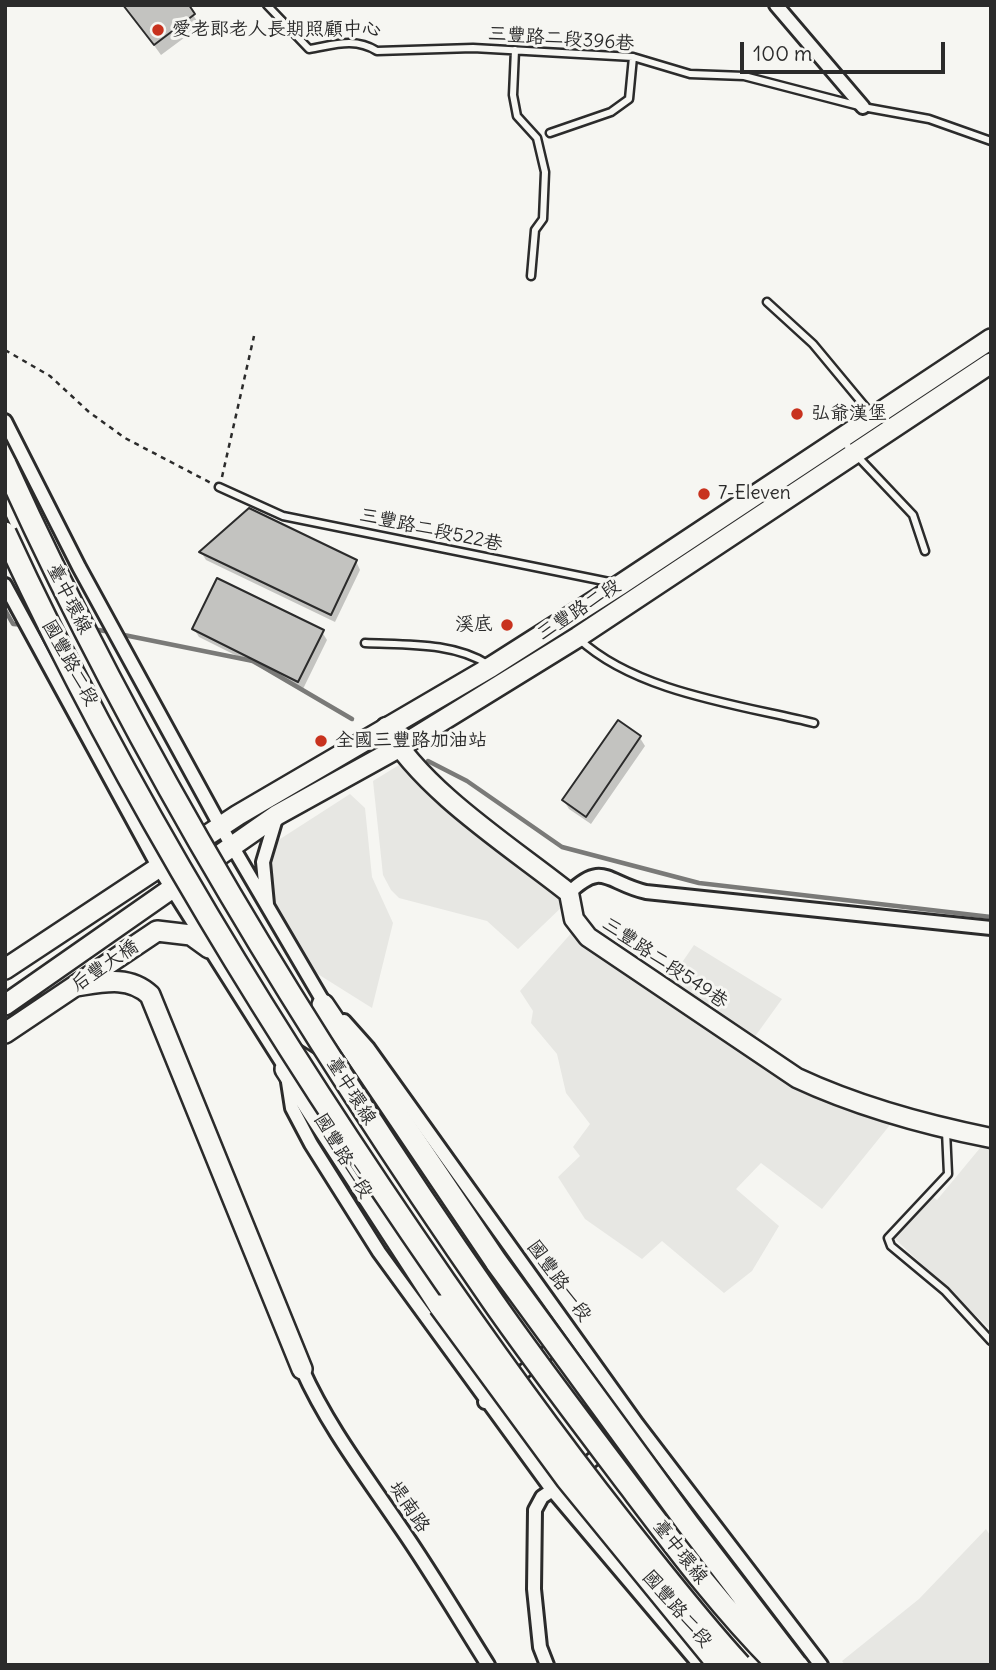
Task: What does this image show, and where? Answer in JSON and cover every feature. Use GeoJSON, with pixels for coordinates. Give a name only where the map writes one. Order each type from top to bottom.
{"type":"FeatureCollection","features":[{"type":"Feature","properties":{"kind":"highway","name":"臺中環線"},"geometry":{"type":"LineString","coordinates":[[5,464],[88,637],[164,780],[357,1103],[536,1362],[701,1580],[738,1626],[778,1665]]}},
{"type":"Feature","properties":{"kind":"highway","name":"臺中環線"},"geometry":{"type":"LineString","coordinates":[[5,533],[36,599],[135,786],[295,1058],[526,1397],[588,1480],[740,1665]]}},
{"type":"Feature","properties":{"kind":"highway"},"geometry":{"type":"LineString","coordinates":[[199,872],[294,1024],[364,1069]]}},
{"type":"Feature","properties":{"kind":"highway"},"geometry":{"type":"LineString","coordinates":[[323,1005],[497,1263],[688,1524],[796,1665]]}},
{"type":"Feature","properties":{"kind":"highway"},"geometry":{"type":"LineString","coordinates":[[286,1069],[440,1306],[567,1479],[719,1665]]}},
{"type":"Feature","properties":{"kind":"main road","name":"三豐路二段"},"geometry":{"type":"LineString","coordinates":[[171,889],[277,815],[398,748],[635,601],[846,446],[873,416],[991,339]]}},
{"type":"Feature","properties":{"kind":"main road","name":"三豐路二段"},"geometry":{"type":"LineString","coordinates":[[159,868],[221,827],[386,727],[491,667],[846,446],[991,363]]}},
{"type":"Feature","properties":{"kind":"main road"},"geometry":{"type":"LineString","coordinates":[[5,969],[159,868]]}},
{"type":"Feature","properties":{"kind":"main road","name":"后豐大橋"},"geometry":{"type":"LineString","coordinates":[[5,1005],[171,889]]}},
{"type":"Feature","properties":{"kind":"main road","name":"后豐大橋"},"geometry":{"type":"LineString","coordinates":[[5,1033],[157,931],[191,935],[209,948]]}},
{"type":"Feature","properties":{"kind":"main road"},"geometry":{"type":"LineString","coordinates":[[76,986],[113,980],[141,986],[150,995],[302,1369]]}},
{"type":"Feature","properties":{"kind":"street"},"geometry":{"type":"LineString","coordinates":[[776,5],[863,107]]}},
{"type":"Feature","properties":{"kind":"street"},"geometry":{"type":"LineString","coordinates":[[5,421],[68,546],[271,917]]}},
{"type":"Feature","properties":{"kind":"street"},"geometry":{"type":"LineString","coordinates":[[5,498],[34,564],[199,872]]}},
{"type":"Feature","properties":{"kind":"street"},"geometry":{"type":"LineString","coordinates":[[34,564],[68,546]]}},
{"type":"Feature","properties":{"kind":"street","name":"國豐路二段"},"geometry":{"type":"LineString","coordinates":[[5,585],[171,889],[286,1069],[292,1108],[311,1144],[379,1252],[485,1402],[553,1491],[700,1665]]}},
{"type":"Feature","properties":{"kind":"street"},"geometry":{"type":"LineString","coordinates":[[386,727],[398,748],[442,792],[569,893],[587,877],[596,874],[646,892],[991,928]]}},
{"type":"Feature","properties":{"kind":"street"},"geometry":{"type":"LineString","coordinates":[[271,917],[265,898],[264,862],[277,815]]}},
{"type":"Feature","properties":{"kind":"street","name":"三豐路二段549巷"},"geometry":{"type":"LineString","coordinates":[[569,893],[575,919],[588,937],[797,1078],[821,1090],[946,1129],[991,1138]]}},
{"type":"Feature","properties":{"kind":"street","name":"國豐路一段"},"geometry":{"type":"LineString","coordinates":[[271,917],[323,1005],[345,1022],[368,1048],[637,1424],[821,1665]]}},
{"type":"Feature","properties":{"kind":"street"},"geometry":{"type":"LineString","coordinates":[[485,1402],[573,1333]]}},
{"type":"Feature","properties":{"kind":"street","name":"堤南路"},"geometry":{"type":"LineString","coordinates":[[302,1369],[316,1399],[349,1454],[402,1530],[488,1665]]}},
{"type":"Feature","properties":{"kind":"street"},"geometry":{"type":"LineString","coordinates":[[547,1665],[540,1647],[534,1589],[535,1510],[542,1497],[637,1424]]}},
{"type":"Feature","properties":{"kind":"lane","name":"三豐路二段396巷"},"geometry":{"type":"LineString","coordinates":[[267,5],[309,49],[354,41],[364,43],[377,51],[515,50],[633,57],[690,74],[744,76],[863,107],[929,118],[991,141]]}},
{"type":"Feature","properties":{"kind":"lane"},"geometry":{"type":"LineString","coordinates":[[515,50],[513,95],[517,116],[537,138],[545,172],[543,219],[535,230],[531,276]]}},
{"type":"Feature","properties":{"kind":"lane"},"geometry":{"type":"LineString","coordinates":[[550,133],[611,112],[629,99],[633,57]]}},
{"type":"Feature","properties":{"kind":"lane"},"geometry":{"type":"LineString","coordinates":[[767,302],[813,344],[873,416]]}},
{"type":"Feature","properties":{"kind":"lane"},"geometry":{"type":"LineString","coordinates":[[846,446],[913,515],[925,551]]}},
{"type":"Feature","properties":{"kind":"lane","name":"三豐路二段522巷"},"geometry":{"type":"LineString","coordinates":[[219,487],[283,516],[620,585]]}},
{"type":"Feature","properties":{"kind":"lane"},"geometry":{"type":"LineString","coordinates":[[620,585],[635,601]]}},
{"type":"Feature","properties":{"kind":"lane"},"geometry":{"type":"LineString","coordinates":[[578,638],[596,655],[633,674],[814,723]]}},
{"type":"Feature","properties":{"kind":"lane"},"geometry":{"type":"LineString","coordinates":[[365,643],[446,649],[476,657],[491,667]]}},
{"type":"Feature","properties":{"kind":"lane"},"geometry":{"type":"LineString","coordinates":[[946,1129],[948,1174],[888,1238],[891,1246],[945,1292],[991,1340]]}},
{"type":"Feature","properties":{"kind":"path"},"geometry":{"type":"LineString","coordinates":[[5,351],[50,376],[89,412],[125,438],[219,487],[254,336]]}},
{"type":"Feature","properties":{"kind":"shaded area"},"geometry":{"type":"Polygon","coordinates":[[[399,765],[406,767],[567,902],[518,949],[487,921],[399,898],[391,890],[383,875],[373,781],[399,765]]]}},
{"type":"Feature","properties":{"kind":"shaded area"},"geometry":{"type":"Polygon","coordinates":[[[350,794],[365,808],[372,877],[393,923],[372,1008],[313,971],[288,947],[262,904],[255,869],[263,850],[350,794]]]}},
{"type":"Feature","properties":{"kind":"shaded area"},"geometry":{"type":"Polygon","coordinates":[[[574,930],[661,993],[694,945],[782,999],[746,1049],[894,1120],[822,1209],[761,1163],[736,1189],[779,1226],[752,1271],[724,1293],[662,1241],[642,1259],[585,1219],[558,1177],[580,1156],[573,1147],[590,1124],[566,1093],[557,1054],[531,1023],[533,1011],[520,991],[574,930]]]}},
{"type":"Feature","properties":{"kind":"shaded area"},"geometry":{"type":"Polygon","coordinates":[[[985,1142],[991,1144],[990,1329],[893,1237],[931,1196],[937,1200],[985,1142]]]}},
{"type":"Feature","properties":{"kind":"shaded area"},"geometry":{"type":"Polygon","coordinates":[[[986,1529],[991,1537],[991,1665],[845,1665],[842,1661],[919,1599],[986,1529]]]}},
{"type":"Feature","properties":{"kind":"building","name":"愛老郎老人長期照顧中心"},"geometry":{"type":"Polygon","coordinates":[[[123,5],[189,5],[195,14],[154,45],[123,5]]]}},
{"type":"Feature","properties":{"kind":"building"},"geometry":{"type":"Polygon","coordinates":[[[249,508],[357,560],[331,615],[199,552],[249,508]]]}},
{"type":"Feature","properties":{"kind":"building"},"geometry":{"type":"Polygon","coordinates":[[[217,578],[324,630],[298,682],[192,629],[217,578]]]}},
{"type":"Feature","properties":{"kind":"building"},"geometry":{"type":"Polygon","coordinates":[[[618,720],[641,736],[586,817],[562,800],[618,720]]]}},
{"type":"Feature","properties":{"kind":"waterway"},"geometry":{"type":"LineString","coordinates":[[5,610],[13,624],[41,626]]}},
{"type":"Feature","properties":{"kind":"waterway"},"geometry":{"type":"LineString","coordinates":[[92,629],[111,632]]}},
{"type":"Feature","properties":{"kind":"waterway"},"geometry":{"type":"LineString","coordinates":[[119,634],[253,661],[352,719]]}},
{"type":"Feature","properties":{"kind":"waterway"},"geometry":{"type":"LineString","coordinates":[[428,761],[467,781],[562,847],[699,883],[991,917]]}},
{"type":"Feature","properties":{"kind":"place","name":"愛老郎老人長期照顧中心"},"geometry":{"type":"Point","coordinates":[158,30]}},
{"type":"Feature","properties":{"kind":"place","name":"弘爺漢堡"},"geometry":{"type":"Point","coordinates":[797,414]}},
{"type":"Feature","properties":{"kind":"place","name":"7-Eleven"},"geometry":{"type":"Point","coordinates":[704,494]}},
{"type":"Feature","properties":{"kind":"place","name":"溪底"},"geometry":{"type":"Point","coordinates":[507,625]}},
{"type":"Feature","properties":{"kind":"place","name":"全國三豐路加油站"},"geometry":{"type":"Point","coordinates":[321,741]}}]}
